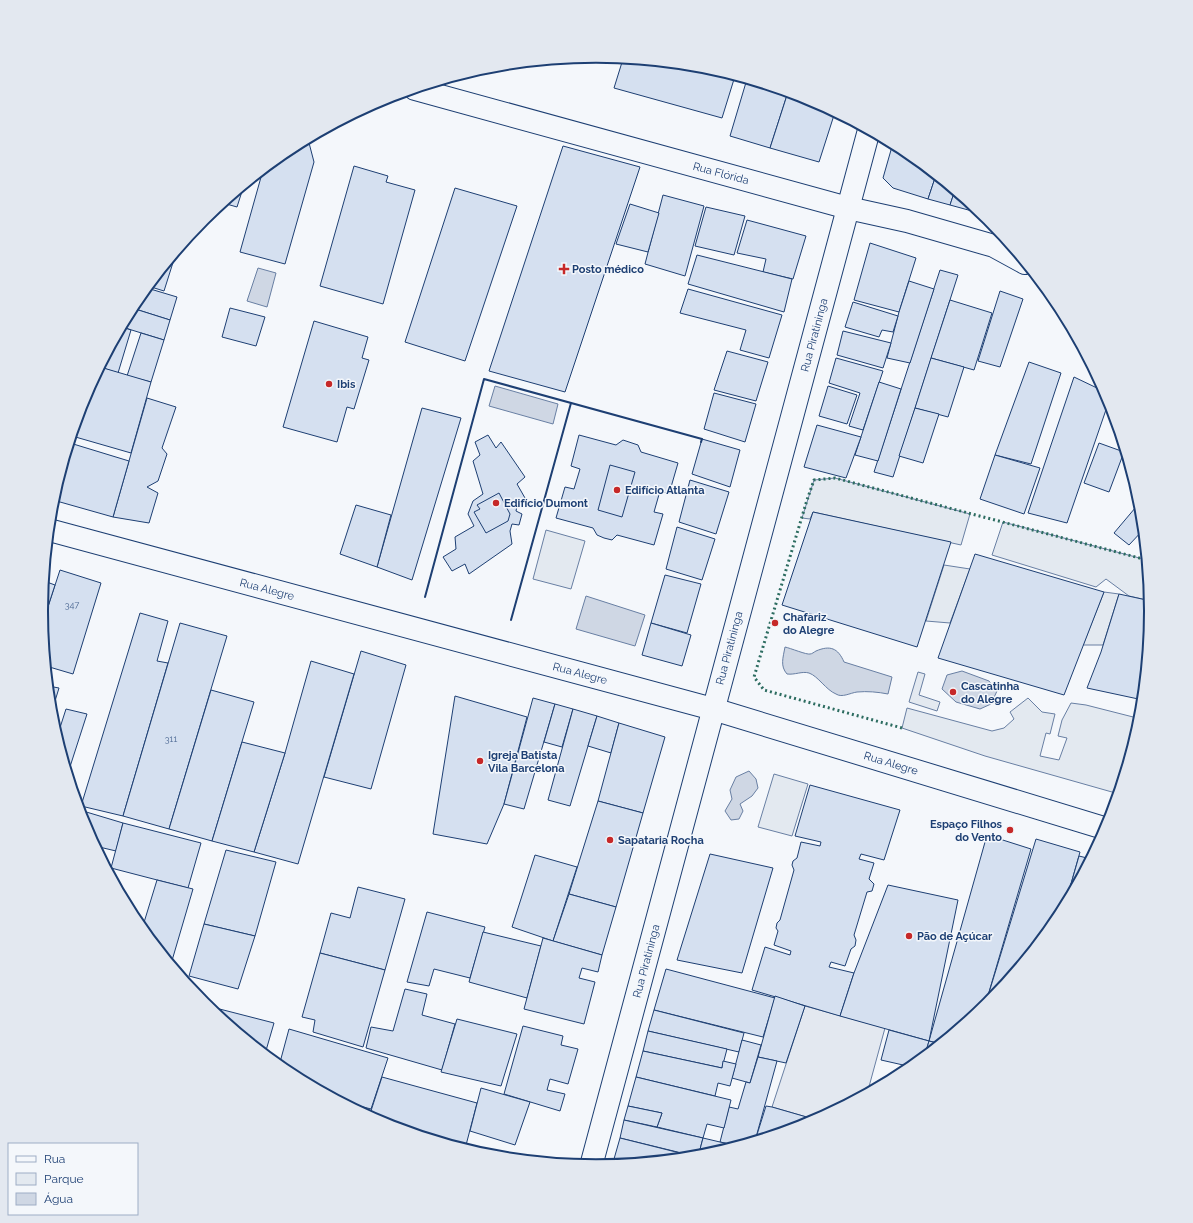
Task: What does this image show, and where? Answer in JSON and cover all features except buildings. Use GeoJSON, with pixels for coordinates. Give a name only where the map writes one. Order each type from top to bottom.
{"type":"FeatureCollection","features":[{"type":"Feature","properties":{"kind":"street","name":"Rua Flórida"},"geometry":{"type":"LineString","coordinates":[[423,91],[848,208],[907,221],[994,246],[1015,258]]}},
{"type":"Feature","properties":{"kind":"street","name":"Rua Piratininga"},"geometry":{"type":"LineString","coordinates":[[593,1160],[868,134]]}},
{"type":"Feature","properties":{"kind":"street","name":"Rua Alegre"},"geometry":{"type":"LineString","coordinates":[[54,531],[713,709],[1100,827]]}},
{"type":"Feature","properties":{"kind":"green space"},"geometry":{"type":"Polygon","coordinates":[[[835,478],[970,514],[961,545],[813,512],[810,519],[802,518],[814,480],[835,478]]]}},
{"type":"Feature","properties":{"kind":"green space"},"geometry":{"type":"Polygon","coordinates":[[[1003,522],[1142,559],[1145,600],[1129,596],[1106,579],[1096,587],[992,555],[1003,522]]]}},
{"type":"Feature","properties":{"kind":"green space"},"geometry":{"type":"Polygon","coordinates":[[[546,530],[585,541],[571,589],[533,579],[546,530]]]}},
{"type":"Feature","properties":{"kind":"green space"},"geometry":{"type":"Polygon","coordinates":[[[944,565],[970,569],[950,623],[926,621],[944,565]]]}},
{"type":"Feature","properties":{"kind":"green space"},"geometry":{"type":"Polygon","coordinates":[[[1104,592],[1119,594],[1103,645],[1083,645],[1104,592]]]}},
{"type":"Feature","properties":{"kind":"green space"},"geometry":{"type":"Polygon","coordinates":[[[918,672],[925,674],[919,695],[940,702],[937,711],[909,702],[918,672]]]}},
{"type":"Feature","properties":{"kind":"green space"},"geometry":{"type":"Polygon","coordinates":[[[1028,698],[1042,712],[1055,714],[1050,734],[1046,733],[1040,756],[1059,760],[1067,738],[1058,736],[1062,720],[1071,703],[1086,705],[1134,717],[1126,753],[1114,793],[985,756],[902,728],[907,708],[992,731],[1004,728],[1014,719],[1010,712],[1028,698]]]}},
{"type":"Feature","properties":{"kind":"green space"},"geometry":{"type":"Polygon","coordinates":[[[774,774],[808,784],[792,836],[758,827],[774,774]]]}},
{"type":"Feature","properties":{"kind":"shaded area"},"geometry":{"type":"Polygon","coordinates":[[[805,1006],[885,1028],[869,1088],[808,1117],[772,1107],[805,1006]]]}},
{"type":"Feature","properties":{"kind":"water"},"geometry":{"type":"Polygon","coordinates":[[[258,268],[276,273],[267,307],[247,301],[258,268]]]}},
{"type":"Feature","properties":{"kind":"water"},"geometry":{"type":"Polygon","coordinates":[[[495,386],[558,404],[553,424],[489,406],[495,386]]]}},
{"type":"Feature","properties":{"kind":"water"},"geometry":{"type":"Polygon","coordinates":[[[586,596],[645,615],[635,646],[576,629],[586,596]]]}},
{"type":"Feature","properties":{"kind":"water"},"geometry":{"type":"Polygon","coordinates":[[[785,647],[808,654],[812,654],[825,648],[833,649],[842,657],[844,662],[892,677],[888,694],[876,692],[857,692],[838,695],[832,692],[816,677],[809,673],[804,672],[787,674],[783,668],[785,647]]]}},
{"type":"Feature","properties":{"kind":"water"},"geometry":{"type":"Polygon","coordinates":[[[962,671],[989,681],[997,691],[991,704],[980,709],[956,702],[942,689],[947,675],[962,671]]]}},
{"type":"Feature","properties":{"kind":"water"},"geometry":{"type":"Polygon","coordinates":[[[749,771],[756,779],[758,788],[752,796],[740,804],[743,811],[739,819],[731,820],[725,811],[732,799],[730,790],[736,777],[749,771]]]}},
{"type":"Feature","properties":{"kind":"hedge"},"geometry":{"type":"LineString","coordinates":[[902,728],[764,690],[754,677],[814,480],[835,478],[1142,559]]}},
{"type":"Feature","properties":{"kind":"wall"},"geometry":{"type":"LineString","coordinates":[[425,597],[484,379],[702,439],[701,442]]}},
{"type":"Feature","properties":{"kind":"wall"},"geometry":{"type":"LineString","coordinates":[[511,620],[571,403]]}},
{"type":"Feature","properties":{"kind":"place","name":"Posto médico"},"geometry":{"type":"Point","coordinates":[564,269]}},
{"type":"Feature","properties":{"kind":"place","name":"Ibis"},"geometry":{"type":"Point","coordinates":[329,384]}},
{"type":"Feature","properties":{"kind":"place","name":"Edifício Atlanta"},"geometry":{"type":"Point","coordinates":[617,490]}},
{"type":"Feature","properties":{"kind":"place","name":"Edifício Dumont"},"geometry":{"type":"Point","coordinates":[496,503]}},
{"type":"Feature","properties":{"kind":"place","name":"Chafariz do Alegre"},"geometry":{"type":"Point","coordinates":[775,623]}},
{"type":"Feature","properties":{"kind":"place","name":"Cascatinha do Alegre"},"geometry":{"type":"Point","coordinates":[953,692]}},
{"type":"Feature","properties":{"kind":"place","name":"Igreja Batista Vila Barcelona"},"geometry":{"type":"Point","coordinates":[480,761]}},
{"type":"Feature","properties":{"kind":"place","name":"Espaço Filhos do Vento"},"geometry":{"type":"Point","coordinates":[1010,830]}},
{"type":"Feature","properties":{"kind":"place","name":"Sapataria Rocha"},"geometry":{"type":"Point","coordinates":[610,840]}},
{"type":"Feature","properties":{"kind":"place","name":"Pão de Açúcar"},"geometry":{"type":"Point","coordinates":[909,936]}}]}
